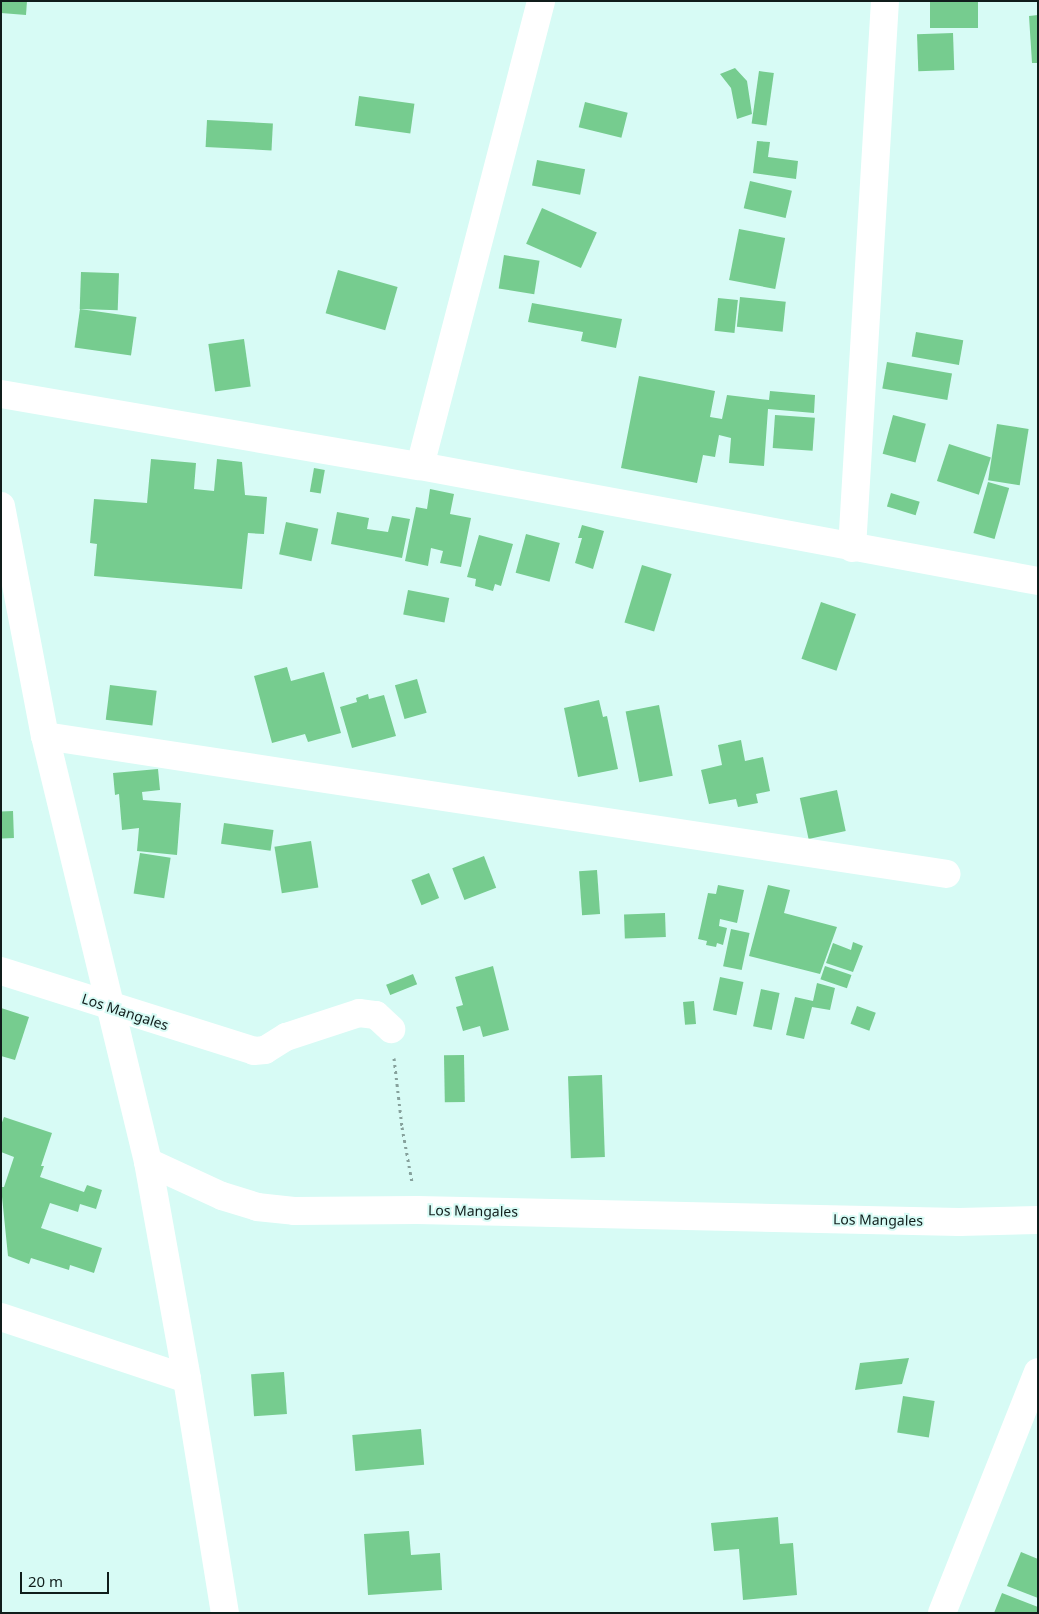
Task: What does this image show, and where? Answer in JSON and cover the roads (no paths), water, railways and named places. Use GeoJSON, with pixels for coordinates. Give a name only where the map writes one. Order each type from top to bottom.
{"type":"FeatureCollection","features":[{"type":"Feature","properties":{"kind":"street"},"geometry":{"type":"LineString","coordinates":[[420,466],[541,1]]}},
{"type":"Feature","properties":{"kind":"street"},"geometry":{"type":"LineString","coordinates":[[852,548],[885,1]]}},
{"type":"Feature","properties":{"kind":"street"},"geometry":{"type":"LineString","coordinates":[[1,394],[420,466],[852,548],[1038,581]]}},
{"type":"Feature","properties":{"kind":"street"},"geometry":{"type":"LineString","coordinates":[[1,506],[13,623],[45,736],[148,1162],[187,1379],[225,1613]]}},
{"type":"Feature","properties":{"kind":"street"},"geometry":{"type":"LineString","coordinates":[[45,736],[947,874]]}},
{"type":"Feature","properties":{"kind":"street","name":"Los Mangales"},"geometry":{"type":"LineString","coordinates":[[1,971],[111,1008],[254,1051],[265,1050],[286,1037],[359,1013],[376,1015],[392,1029]]}},
{"type":"Feature","properties":{"kind":"street","name":"Los Mangales"},"geometry":{"type":"LineString","coordinates":[[148,1162],[222,1196],[257,1207],[294,1211],[417,1210],[959,1222],[1038,1220]]}},
{"type":"Feature","properties":{"kind":"street"},"geometry":{"type":"LineString","coordinates":[[1,1317],[187,1379]]}},
{"type":"Feature","properties":{"kind":"street"},"geometry":{"type":"LineString","coordinates":[[942,1613],[1038,1372]]}}]}
